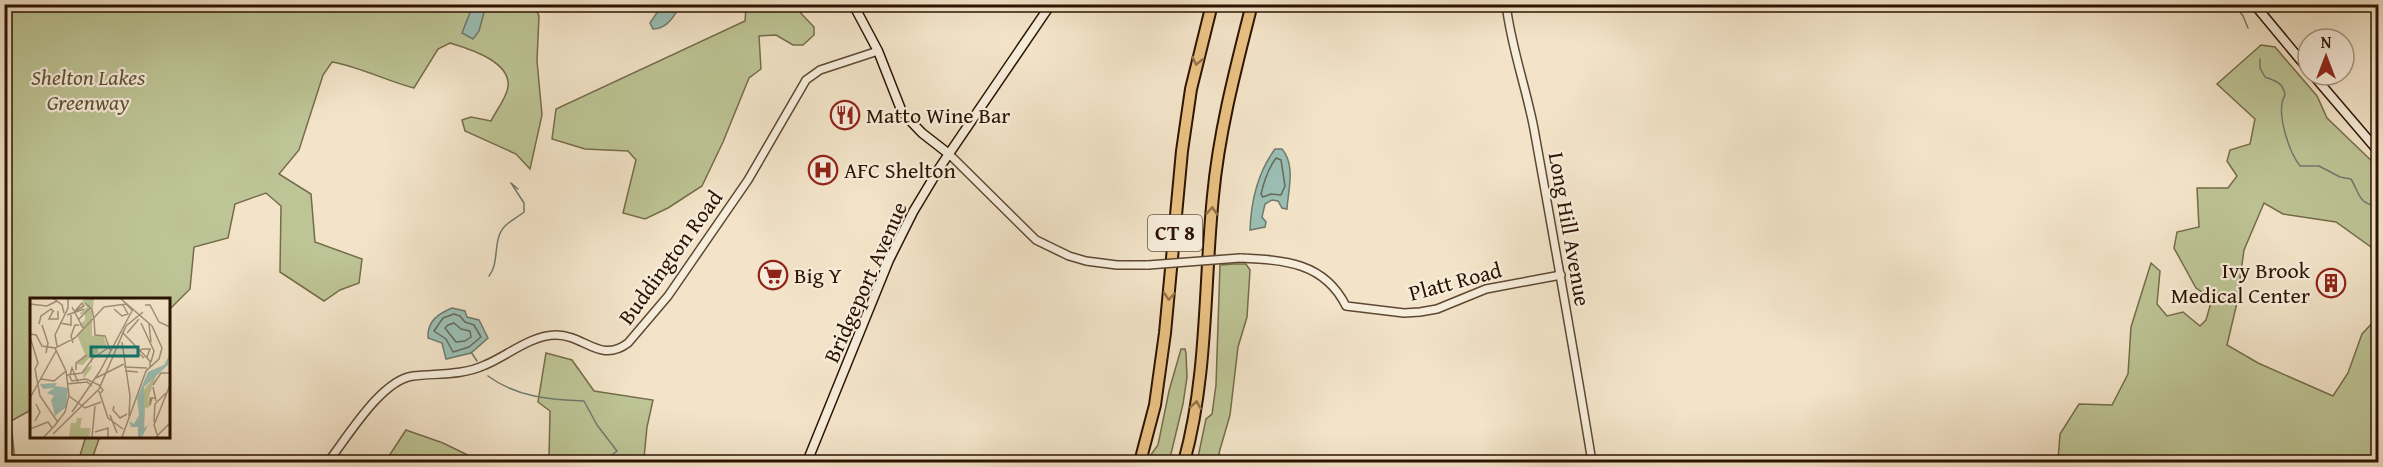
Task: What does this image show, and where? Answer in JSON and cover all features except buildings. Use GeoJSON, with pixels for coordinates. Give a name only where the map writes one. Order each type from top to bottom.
{"type":"FeatureCollection","features":[{"type":"Feature","properties":{"kind":"highway","name":"CT 8"},"geometry":{"type":"LineString","coordinates":[[1140,462],[1155,405],[1166,333],[1182,151],[1191,89],[1212,4]]}},
{"type":"Feature","properties":{"kind":"highway","name":"CT 8"},"geometry":{"type":"LineString","coordinates":[[1184,462],[1191,437],[1202,371],[1213,195],[1225,119],[1252,4]]}},
{"type":"Feature","properties":{"kind":"main road"},"geometry":{"type":"LineString","coordinates":[[853,4],[878,51],[902,111],[922,134],[949,154]]}},
{"type":"Feature","properties":{"kind":"main road","name":"Bridgeport Avenue"},"geometry":{"type":"LineString","coordinates":[[807,462],[889,260],[912,212],[1051,4]]}},
{"type":"Feature","properties":{"kind":"main road"},"geometry":{"type":"LineString","coordinates":[[2254,4],[2296,55]]}},
{"type":"Feature","properties":{"kind":"main road"},"geometry":{"type":"LineString","coordinates":[[2323,87],[2379,151]]}},
{"type":"Feature","properties":{"kind":"street","name":"Long Hill Avenue"},"geometry":{"type":"LineString","coordinates":[[1506,4],[1514,52],[1530,109],[1561,275],[1592,462]]}},
{"type":"Feature","properties":{"kind":"street","name":"Buddington Road"},"geometry":{"type":"LineString","coordinates":[[328,462],[379,397],[398,381],[411,376],[464,372],[484,366],[533,341],[554,335],[566,336],[606,352],[620,349],[639,332],[668,297],[748,180],[806,80],[820,70],[878,51]]}},
{"type":"Feature","properties":{"kind":"street","name":"Platt Road"},"geometry":{"type":"LineString","coordinates":[[949,154],[1036,240],[1069,256],[1086,261],[1117,265],[1148,265],[1240,258],[1269,260],[1301,266],[1315,272],[1336,286],[1346,306],[1404,313],[1437,309],[1486,289],[1561,275]]}},
{"type":"Feature","properties":{"kind":"green space","name":"Shelton Lakes Greenway"},"geometry":{"type":"Polygon","coordinates":[[[4,5],[534,5],[539,16],[537,61],[542,115],[530,169],[516,154],[465,131],[462,120],[471,117],[491,121],[507,91],[508,81],[505,73],[498,65],[479,53],[450,43],[438,49],[414,88],[332,62],[323,75],[299,150],[279,174],[311,194],[315,242],[362,259],[359,283],[340,290],[324,301],[280,272],[281,206],[266,193],[235,204],[228,238],[194,247],[190,289],[170,309],[170,298],[30,298],[30,411],[11,421],[15,462],[5,462],[4,5]]]}},
{"type":"Feature","properties":{"kind":"green space"},"geometry":{"type":"Polygon","coordinates":[[[744,5],[793,5],[814,27],[814,35],[803,45],[793,45],[776,35],[759,36],[761,69],[749,78],[702,186],[668,208],[645,219],[623,213],[636,160],[628,151],[585,149],[552,139],[556,109],[745,21],[746,8],[744,5]]]}},
{"type":"Feature","properties":{"kind":"green space"},"geometry":{"type":"Polygon","coordinates":[[[2261,45],[2275,47],[2296,72],[2296,87],[2309,87],[2317,96],[2327,118],[2378,167],[2378,252],[2336,222],[2283,214],[2264,203],[2244,250],[2236,307],[2227,345],[2258,363],[2333,396],[2348,373],[2362,334],[2378,317],[2378,453],[2371,462],[2056,462],[2060,434],[2079,404],[2112,405],[2128,374],[2131,327],[2151,263],[2160,271],[2157,304],[2167,316],[2183,312],[2200,326],[2206,320],[2212,299],[2196,288],[2174,248],[2177,232],[2199,227],[2197,188],[2228,188],[2237,176],[2227,161],[2230,150],[2250,144],[2255,119],[2217,84],[2261,45]]]}},
{"type":"Feature","properties":{"kind":"green space"},"geometry":{"type":"Polygon","coordinates":[[[1246,264],[1250,270],[1247,317],[1238,347],[1230,415],[1219,453],[1223,462],[1197,462],[1206,419],[1212,414],[1216,385],[1220,265],[1246,264]]]}},
{"type":"Feature","properties":{"kind":"green space"},"geometry":{"type":"Polygon","coordinates":[[[1181,349],[1185,349],[1186,353],[1187,377],[1169,462],[1150,462],[1150,456],[1158,445],[1169,391],[1181,349]]]}},
{"type":"Feature","properties":{"kind":"green space"},"geometry":{"type":"Polygon","coordinates":[[[546,353],[572,360],[594,391],[653,400],[644,458],[671,462],[546,462],[549,458],[550,411],[538,402],[546,353]]]}},
{"type":"Feature","properties":{"kind":"green space"},"geometry":{"type":"Polygon","coordinates":[[[406,430],[443,443],[482,462],[385,462],[406,430]]]}},
{"type":"Feature","properties":{"kind":"green space"},"geometry":{"type":"Polygon","coordinates":[[[86,437],[100,437],[91,462],[78,462],[86,437]]]}},
{"type":"Feature","properties":{"kind":"water"},"geometry":{"type":"Polygon","coordinates":[[[473,5],[486,5],[479,31],[473,39],[462,33],[473,5]]]}},
{"type":"Feature","properties":{"kind":"water"},"geometry":{"type":"Polygon","coordinates":[[[662,5],[680,5],[666,24],[653,29],[650,23],[662,5]]]}},
{"type":"Feature","properties":{"kind":"water"},"geometry":{"type":"Polygon","coordinates":[[[1275,149],[1282,149],[1289,163],[1287,209],[1282,208],[1278,201],[1272,200],[1265,204],[1262,217],[1266,222],[1265,227],[1250,230],[1256,187],[1275,149]]]}},
{"type":"Feature","properties":{"kind":"water"},"geometry":{"type":"Polygon","coordinates":[[[452,308],[465,311],[467,317],[479,320],[488,338],[471,353],[446,359],[442,343],[428,338],[428,332],[434,319],[452,308]]]}},
{"type":"Feature","properties":{"kind":"waterway"},"geometry":{"type":"LineString","coordinates":[[2234,4],[2248,28]]}},
{"type":"Feature","properties":{"kind":"waterway"},"geometry":{"type":"LineString","coordinates":[[2260,59],[2260,68],[2265,77],[2278,83],[2284,91],[2282,121],[2292,151],[2300,166],[2319,166],[2340,177],[2351,179],[2363,200],[2378,207]]}},
{"type":"Feature","properties":{"kind":"waterway"},"geometry":{"type":"LineString","coordinates":[[489,276],[494,265],[501,231],[524,212],[524,203],[511,183],[518,189]]}},
{"type":"Feature","properties":{"kind":"waterway"},"geometry":{"type":"LineString","coordinates":[[471,352],[477,361]]}},
{"type":"Feature","properties":{"kind":"waterway"},"geometry":{"type":"LineString","coordinates":[[488,376],[522,393],[559,400],[584,401],[597,425],[617,451],[603,462]]}},
{"type":"Feature","properties":{"kind":"place","name":"Matto Wine Bar"},"geometry":{"type":"Point","coordinates":[845,115]}},
{"type":"Feature","properties":{"kind":"place","name":"AFC Shelton"},"geometry":{"type":"Point","coordinates":[823,170]}},
{"type":"Feature","properties":{"kind":"place","name":"Big Y"},"geometry":{"type":"Point","coordinates":[773,275]}},
{"type":"Feature","properties":{"kind":"place","name":"Ivy Brook Medical Center"},"geometry":{"type":"Point","coordinates":[2331,283]}}]}
